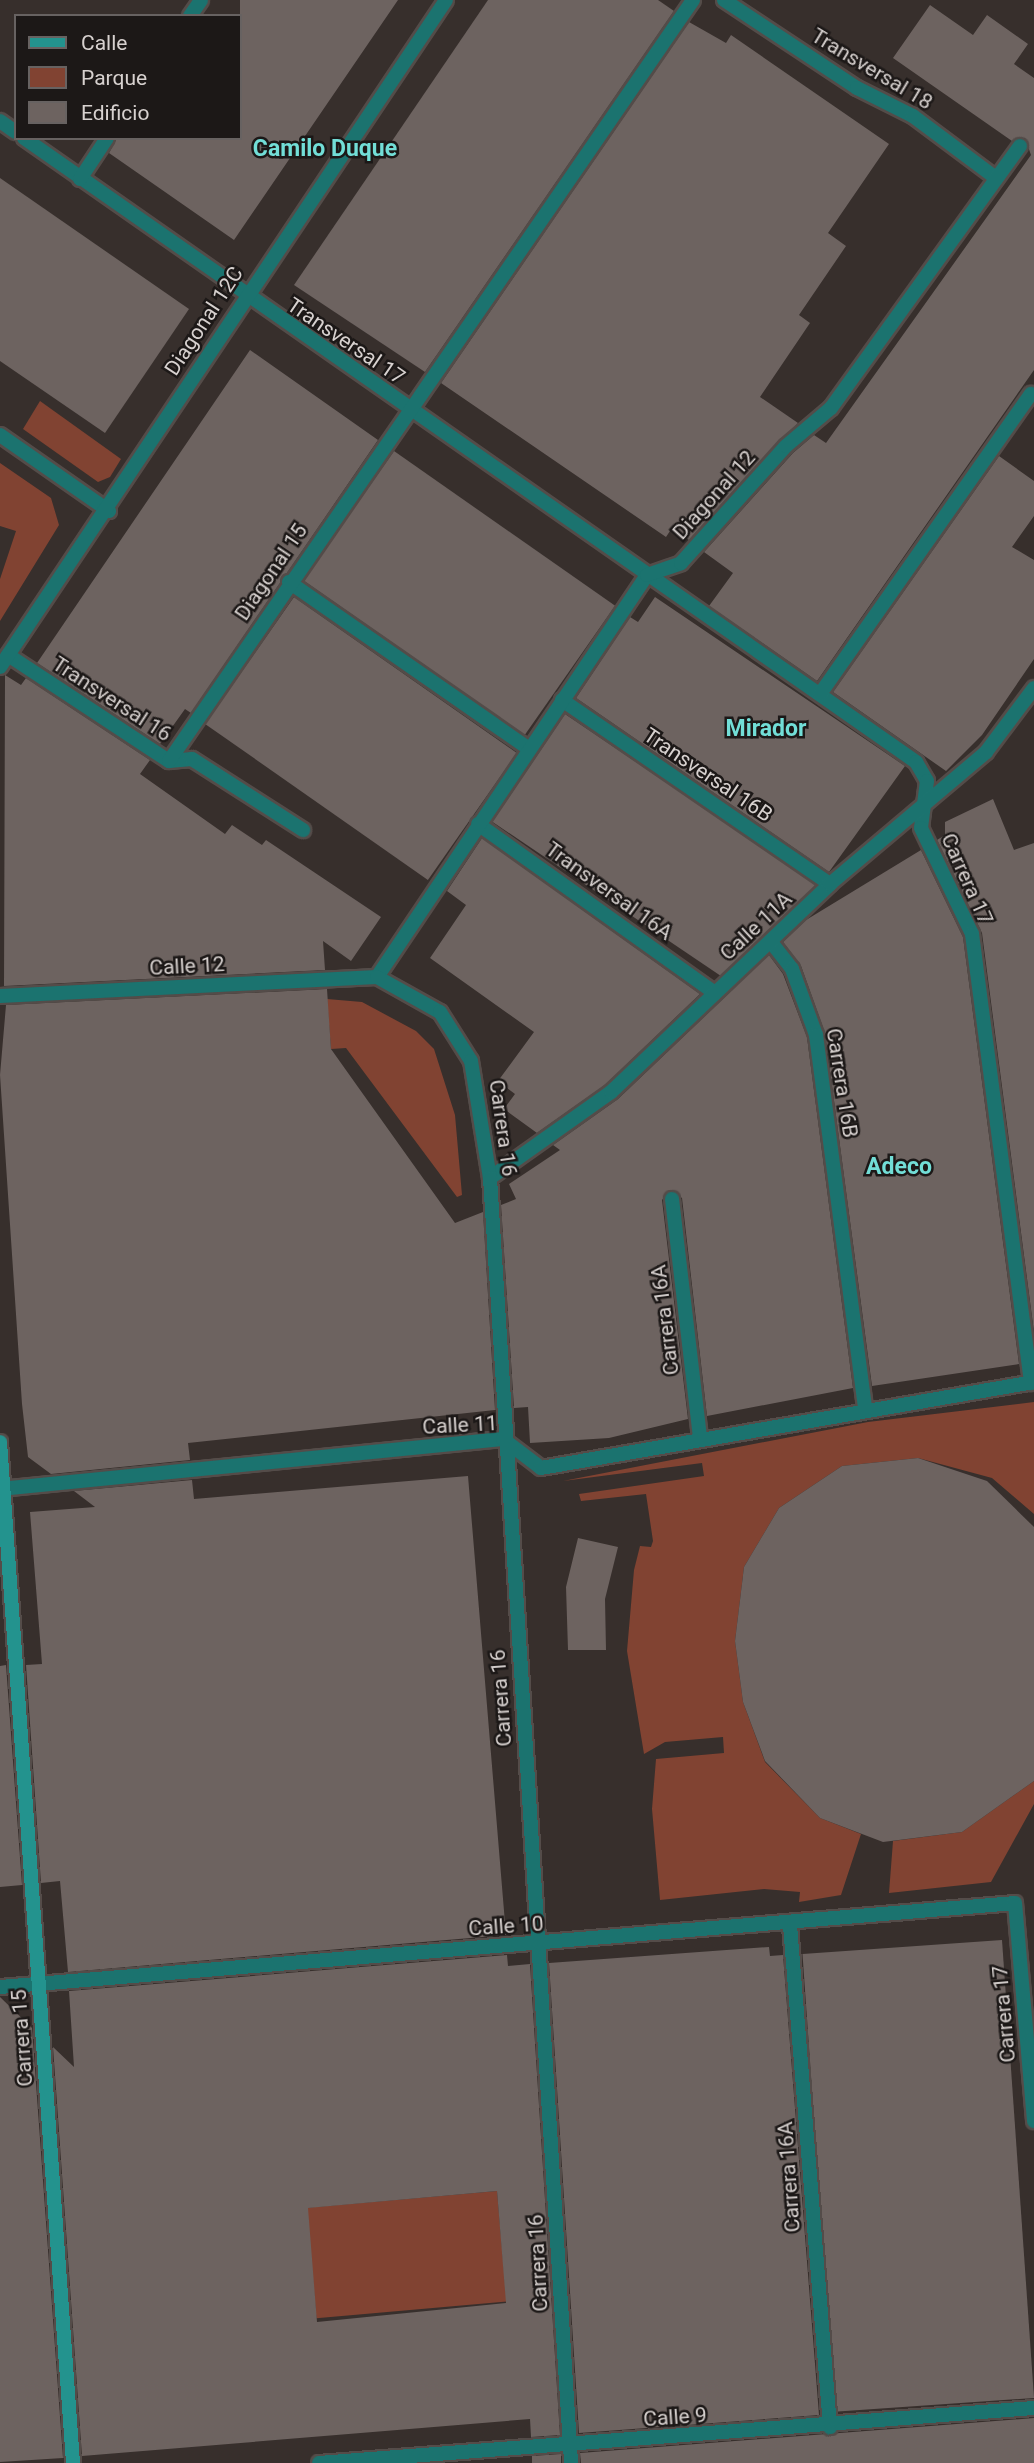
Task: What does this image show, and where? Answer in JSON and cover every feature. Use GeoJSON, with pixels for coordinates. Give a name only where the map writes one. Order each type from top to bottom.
{"type":"FeatureCollection","features":[{"type":"Feature","properties":{"kind":"main road","name":"Carrera 15"},"geometry":{"type":"LineString","coordinates":[[0,1442],[1,1489],[40,1983],[73,2463]]}},
{"type":"Feature","properties":{"kind":"street","name":"Diagonal 12C"},"geometry":{"type":"LineString","coordinates":[[4,661],[109,511],[243,297],[446,0]]}},
{"type":"Feature","properties":{"kind":"street","name":"Diagonal 15"},"geometry":{"type":"LineString","coordinates":[[169,761],[289,582],[693,0]]}},
{"type":"Feature","properties":{"kind":"street","name":"Transversal 18"},"geometry":{"type":"LineString","coordinates":[[724,0],[857,88],[913,116],[996,177]]}},
{"type":"Feature","properties":{"kind":"street","name":"Transversal 17"},"geometry":{"type":"LineString","coordinates":[[27,140],[243,297],[410,409],[647,575]]}},
{"type":"Feature","properties":{"kind":"street"},"geometry":{"type":"LineString","coordinates":[[80,179],[106,140]]}},
{"type":"Feature","properties":{"kind":"street","name":"Diagonal 12"},"geometry":{"type":"LineString","coordinates":[[647,575],[681,563],[786,446],[831,408],[1020,146]]}},
{"type":"Feature","properties":{"kind":"street"},"geometry":{"type":"LineString","coordinates":[[820,694],[1031,394]]}},
{"type":"Feature","properties":{"kind":"street"},"geometry":{"type":"LineString","coordinates":[[0,435],[109,511]]}},
{"type":"Feature","properties":{"kind":"street"},"geometry":{"type":"LineString","coordinates":[[376,977],[647,575]]}},
{"type":"Feature","properties":{"kind":"street","name":"Carrera 17"},"geometry":{"type":"LineString","coordinates":[[647,575],[916,762],[927,781],[921,828],[972,934],[1032,1382]]}},
{"type":"Feature","properties":{"kind":"street"},"geometry":{"type":"LineString","coordinates":[[289,582],[529,749]]}},
{"type":"Feature","properties":{"kind":"street","name":"Transversal 16"},"geometry":{"type":"LineString","coordinates":[[4,661],[169,761],[192,759],[303,830]]}},
{"type":"Feature","properties":{"kind":"street","name":"Calle 11A"},"geometry":{"type":"LineString","coordinates":[[490,1178],[611,1092],[830,884],[986,752],[1034,688]]}},
{"type":"Feature","properties":{"kind":"street","name":"Transversal 16B"},"geometry":{"type":"LineString","coordinates":[[562,700],[830,884]]}},
{"type":"Feature","properties":{"kind":"street","name":"Transversal 16A"},"geometry":{"type":"LineString","coordinates":[[478,824],[715,993]]}},
{"type":"Feature","properties":{"kind":"street","name":"Carrera 16B"},"geometry":{"type":"LineString","coordinates":[[771,942],[792,968],[816,1035],[866,1407]]}},
{"type":"Feature","properties":{"kind":"street","name":"Calle 12"},"geometry":{"type":"LineString","coordinates":[[0,996],[376,977]]}},
{"type":"Feature","properties":{"kind":"street","name":"Carrera 16"},"geometry":{"type":"LineString","coordinates":[[376,977],[440,1012],[471,1061],[490,1178],[503,1440],[540,1944],[572,2463]]}},
{"type":"Feature","properties":{"kind":"street","name":"Carrera 16A"},"geometry":{"type":"LineString","coordinates":[[672,1199],[700,1437]]}},
{"type":"Feature","properties":{"kind":"street","name":"Calle 11"},"geometry":{"type":"LineString","coordinates":[[1,1489],[503,1440],[541,1468],[866,1407],[1032,1382]]}},
{"type":"Feature","properties":{"kind":"street","name":"Carrera 17"},"geometry":{"type":"LineString","coordinates":[[1015,1903],[1034,2121]]}},
{"type":"Feature","properties":{"kind":"street","name":"Calle 10"},"geometry":{"type":"LineString","coordinates":[[0,1987],[790,1925],[1015,1903]]}},
{"type":"Feature","properties":{"kind":"street","name":"Carrera 16A"},"geometry":{"type":"LineString","coordinates":[[790,1925],[830,2427]]}},
{"type":"Feature","properties":{"kind":"street","name":"Calle 9"},"geometry":{"type":"LineString","coordinates":[[319,2463],[830,2427],[1034,2408]]}},
{"type":"Feature","properties":{"kind":"green space"},"geometry":{"type":"Polygon","coordinates":[[[40,401],[121,459],[110,477],[98,482],[23,429],[40,401]]]}},
{"type":"Feature","properties":{"kind":"green space"},"geometry":{"type":"Polygon","coordinates":[[[0,463],[51,498],[59,525],[0,621],[0,579],[16,531],[0,526],[0,463]]]}},
{"type":"Feature","properties":{"kind":"green space"},"geometry":{"type":"Polygon","coordinates":[[[327,999],[362,1002],[416,1031],[434,1049],[455,1115],[462,1195],[457,1197],[346,1048],[331,1049],[327,999]]]}},
{"type":"Feature","properties":{"kind":"green space"},"geometry":{"type":"Polygon","coordinates":[[[1034,1402],[1034,1514],[992,1478],[918,1458],[842,1466],[779,1508],[744,1567],[735,1641],[743,1702],[765,1762],[820,1818],[861,1834],[841,1895],[799,1902],[800,1892],[764,1889],[660,1900],[652,1809],[656,1759],[724,1753],[723,1737],[665,1742],[644,1754],[627,1651],[634,1570],[640,1546],[651,1547],[653,1541],[646,1494],[581,1501],[579,1494],[704,1476],[702,1463],[563,1481],[868,1422],[1034,1402]]]}},
{"type":"Feature","properties":{"kind":"green space"},"geometry":{"type":"Polygon","coordinates":[[[1034,1781],[1034,1804],[991,1882],[889,1893],[893,1841],[962,1832],[1034,1781]]]}},
{"type":"Feature","properties":{"kind":"green space"},"geometry":{"type":"Polygon","coordinates":[[[497,2191],[507,2302],[316,2318],[307,2208],[497,2191]]]}},
{"type":"Feature","properties":{"kind":"building"},"geometry":{"type":"Polygon","coordinates":[[[240,0],[398,0],[234,240],[109,153],[116,140],[242,140],[240,0]]]}},
{"type":"Feature","properties":{"kind":"building"},"geometry":{"type":"Polygon","coordinates":[[[488,0],[658,0],[674,11],[425,372],[294,285],[488,0]]]}},
{"type":"Feature","properties":{"kind":"building"},"geometry":{"type":"Polygon","coordinates":[[[930,5],[973,35],[987,15],[1028,44],[1014,64],[1034,78],[1034,370],[817,681],[709,606],[733,573],[704,552],[793,453],[814,435],[826,443],[1031,155],[1025,138],[1012,141],[893,58],[930,5]]]}},
{"type":"Feature","properties":{"kind":"building"},"geometry":{"type":"Polygon","coordinates":[[[689,22],[726,43],[731,35],[889,144],[828,233],[846,246],[799,315],[810,323],[760,397],[798,423],[689,540],[672,528],[666,537],[441,383],[689,22]]]}},
{"type":"Feature","properties":{"kind":"building"},"geometry":{"type":"Polygon","coordinates":[[[0,178],[189,309],[105,433],[0,361],[0,178]]]}},
{"type":"Feature","properties":{"kind":"building"},"geometry":{"type":"Polygon","coordinates":[[[250,350],[378,440],[191,713],[185,709],[160,744],[37,663],[250,350]]]}},
{"type":"Feature","properties":{"kind":"building"},"geometry":{"type":"Polygon","coordinates":[[[394,451],[615,606],[525,735],[303,580],[394,451]]]}},
{"type":"Feature","properties":{"kind":"building"},"geometry":{"type":"Polygon","coordinates":[[[999,456],[1034,481],[1034,516],[1012,547],[1034,560],[1034,659],[982,735],[946,771],[833,692],[999,456]]]}},
{"type":"Feature","properties":{"kind":"building"},"geometry":{"type":"Polygon","coordinates":[[[294,597],[517,753],[428,880],[205,724],[294,597]]]}},
{"type":"Feature","properties":{"kind":"building"},"geometry":{"type":"Polygon","coordinates":[[[655,597],[905,766],[829,872],[576,698],[630,617],[638,622],[655,597]]]}},
{"type":"Feature","properties":{"kind":"building"},"geometry":{"type":"Polygon","coordinates":[[[5,675],[21,685],[26,678],[150,760],[140,774],[225,834],[232,825],[262,845],[266,840],[381,917],[351,961],[323,941],[325,970],[4,986],[5,675]]]}},
{"type":"Feature","properties":{"kind":"building"},"geometry":{"type":"Polygon","coordinates":[[[565,714],[816,883],[744,991],[492,822],[565,714]]]}},
{"type":"Feature","properties":{"kind":"building"},"geometry":{"type":"Polygon","coordinates":[[[993,799],[1014,850],[1034,843],[1034,1332],[982,933],[937,840],[945,835],[945,822],[993,799]]]}},
{"type":"Feature","properties":{"kind":"building"},"geometry":{"type":"Polygon","coordinates":[[[482,838],[700,994],[605,1085],[537,1133],[504,1109],[515,1094],[498,1081],[534,1032],[430,958],[466,905],[447,891],[482,838]]]}},
{"type":"Feature","properties":{"kind":"building"},"geometry":{"type":"Polygon","coordinates":[[[921,850],[963,937],[1019,1364],[872,1386],[825,1033],[801,966],[783,942],[806,920],[921,850]]]}},
{"type":"Feature","properties":{"kind":"building"},"geometry":{"type":"Polygon","coordinates":[[[769,955],[783,974],[807,1037],[853,1388],[707,1416],[682,1198],[670,1190],[662,1200],[688,1419],[609,1438],[530,1443],[528,1407],[514,1408],[501,1205],[516,1199],[509,1184],[560,1150],[553,1145],[618,1099],[769,955]]]}},
{"type":"Feature","properties":{"kind":"building"},"geometry":{"type":"Polygon","coordinates":[[[327,989],[331,1049],[455,1223],[483,1212],[495,1410],[188,1443],[190,1460],[51,1474],[28,1457],[22,1404],[0,1075],[6,1005],[327,989]]]}},
{"type":"Feature","properties":{"kind":"building"},"geometry":{"type":"Polygon","coordinates":[[[918,1458],[987,1481],[1034,1527],[1034,1781],[962,1832],[883,1842],[820,1818],[765,1761],[743,1702],[735,1641],[744,1567],[779,1508],[842,1466],[918,1458]]]}},
{"type":"Feature","properties":{"kind":"building"},"geometry":{"type":"Polygon","coordinates":[[[468,1476],[506,1935],[68,1972],[60,1881],[41,1883],[26,1665],[42,1664],[30,1512],[95,1507],[74,1491],[192,1480],[194,1499],[468,1476]]]}},
{"type":"Feature","properties":{"kind":"building"},"geometry":{"type":"Polygon","coordinates":[[[578,1538],[618,1547],[605,1599],[606,1650],[568,1650],[566,1587],[578,1538]]]}},
{"type":"Feature","properties":{"kind":"building"},"geometry":{"type":"Polygon","coordinates":[[[6,1665],[22,1885],[0,1887],[0,1666],[6,1665]]]}},
{"type":"Feature","properties":{"kind":"building"},"geometry":{"type":"Polygon","coordinates":[[[1002,1940],[1034,2398],[835,2412],[802,1954],[1002,1940]]]}},
{"type":"Feature","properties":{"kind":"building"},"geometry":{"type":"Polygon","coordinates":[[[769,1947],[770,1956],[783,1955],[819,2415],[579,2433],[549,1963],[769,1947]]]}},
{"type":"Feature","properties":{"kind":"building"},"geometry":{"type":"Polygon","coordinates":[[[507,1955],[508,1966],[530,1964],[560,2435],[531,2437],[530,2419],[82,2456],[53,2047],[74,2067],[69,1991],[507,1955]],[[497,2191],[308,2208],[317,2322],[506,2303],[497,2191]]]}},
{"type":"Feature","properties":{"kind":"building"},"geometry":{"type":"Polygon","coordinates":[[[0,1997],[32,2028],[63,2458],[0,2462],[0,1997]]]}},
{"type":"Feature","properties":{"kind":"building"},"geometry":{"type":"Polygon","coordinates":[[[1034,2418],[1034,2463],[581,2463],[580,2453],[1034,2418]]]}},
{"type":"Feature","properties":{"kind":"building"},"geometry":{"type":"Polygon","coordinates":[[[561,2454],[561,2463],[532,2463],[532,2456],[561,2454]]]}},
{"type":"Feature","properties":{"kind":"district","name":"Camilo Duque"},"geometry":{"type":"Point","coordinates":[325,149]}},
{"type":"Feature","properties":{"kind":"district","name":"Mirador"},"geometry":{"type":"Point","coordinates":[766,729]}},
{"type":"Feature","properties":{"kind":"district","name":"Adeco"},"geometry":{"type":"Point","coordinates":[899,1167]}}]}
